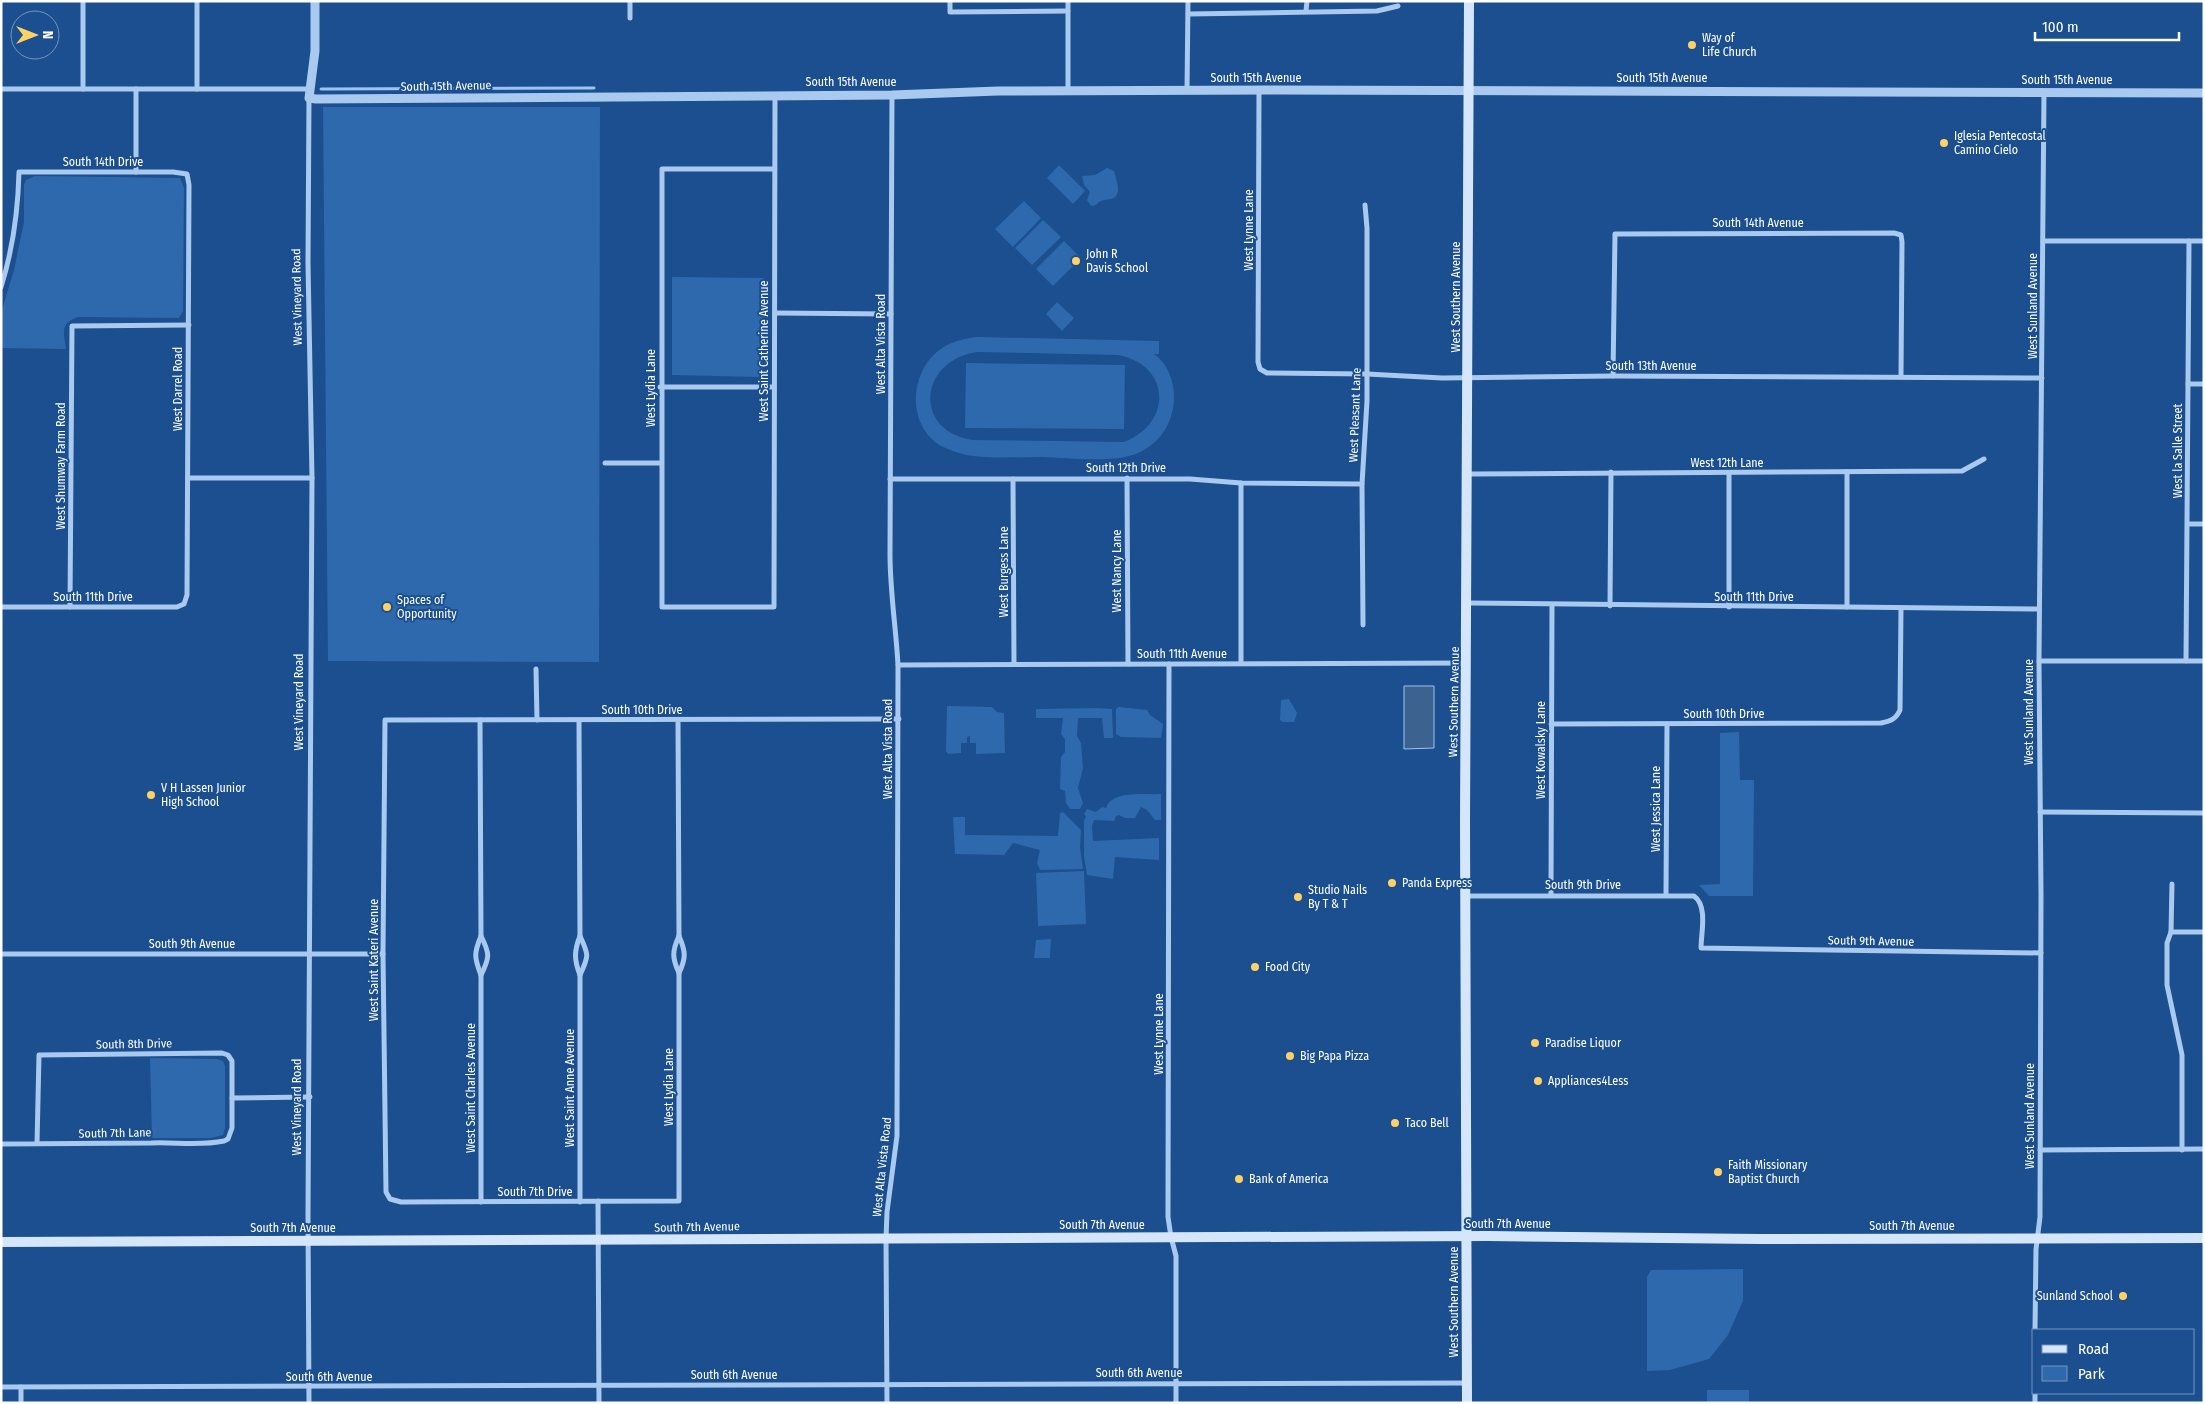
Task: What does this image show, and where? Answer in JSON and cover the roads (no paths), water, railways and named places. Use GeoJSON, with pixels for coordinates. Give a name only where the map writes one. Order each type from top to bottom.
{"type":"FeatureCollection","features":[{"type":"Feature","properties":{"kind":"main road","name":"West Southern Avenue"},"geometry":{"type":"LineString","coordinates":[[1467,1403],[1466,896],[1469,1]]}},
{"type":"Feature","properties":{"kind":"main road","name":"South 7th Avenue"},"geometry":{"type":"LineString","coordinates":[[1,1242],[1466,1236],[1760,1239],[2204,1238]]}},
{"type":"Feature","properties":{"kind":"street"},"geometry":{"type":"LineString","coordinates":[[83,1],[83,89]]}},
{"type":"Feature","properties":{"kind":"street"},"geometry":{"type":"LineString","coordinates":[[197,89],[198,1]]}},
{"type":"Feature","properties":{"kind":"street","name":"West Vineyard Road"},"geometry":{"type":"LineString","coordinates":[[310,1403],[308,1241],[312,478],[308,262],[310,94],[315,51],[315,1]]}},
{"type":"Feature","properties":{"kind":"street"},"geometry":{"type":"LineString","coordinates":[[630,1],[630,18]]}},
{"type":"Feature","properties":{"kind":"street"},"geometry":{"type":"LineString","coordinates":[[950,1],[950,12],[1068,11]]}},
{"type":"Feature","properties":{"kind":"street"},"geometry":{"type":"LineString","coordinates":[[1068,1],[1068,91]]}},
{"type":"Feature","properties":{"kind":"street"},"geometry":{"type":"LineString","coordinates":[[1187,91],[1188,1]]}},
{"type":"Feature","properties":{"kind":"street"},"geometry":{"type":"LineString","coordinates":[[1306,11],[1307,1]]}},
{"type":"Feature","properties":{"kind":"street"},"geometry":{"type":"LineString","coordinates":[[1188,14],[1377,11],[1398,6]]}},
{"type":"Feature","properties":{"kind":"street","name":"South 15th Avenue"},"geometry":{"type":"LineString","coordinates":[[1,89],[197,89],[310,94],[344,100],[1259,90],[2204,93]]}},
{"type":"Feature","properties":{"kind":"street"},"geometry":{"type":"LineString","coordinates":[[136,89],[136,172]]}},
{"type":"Feature","properties":{"kind":"street","name":"West Lynne Lane"},"geometry":{"type":"LineString","coordinates":[[1259,90],[1258,362],[1260,370]]}},
{"type":"Feature","properties":{"kind":"street","name":"West Sunland Avenue"},"geometry":{"type":"LineString","coordinates":[[2035,1329],[2037,1238],[2040,1217],[2039,661],[2044,93]]}},
{"type":"Feature","properties":{"kind":"street","name":"West Saint Catherine Avenue"},"geometry":{"type":"LineString","coordinates":[[662,608],[774,607],[776,95]]}},
{"type":"Feature","properties":{"kind":"street","name":"West Alta Vista Road"},"geometry":{"type":"LineString","coordinates":[[887,1403],[887,1212],[897,1136],[899,718],[897,635],[890,591],[892,95]]}},
{"type":"Feature","properties":{"kind":"street","name":"West Lydia Lane"},"geometry":{"type":"LineString","coordinates":[[662,608],[660,387],[662,169],[775,169]]}},
{"type":"Feature","properties":{"kind":"street","name":"South 14th Drive"},"geometry":{"type":"LineString","coordinates":[[2,285],[14,239],[18,206],[19,172],[187,174]]}},
{"type":"Feature","properties":{"kind":"street","name":"West Darrel Road"},"geometry":{"type":"LineString","coordinates":[[184,604],[187,595],[188,478],[189,185],[187,174]]}},
{"type":"Feature","properties":{"kind":"street","name":"West Pleasant Lane"},"geometry":{"type":"LineString","coordinates":[[1363,626],[1362,484],[1367,374],[1368,228],[1365,205]]}},
{"type":"Feature","properties":{"kind":"street","name":"South 14th Avenue"},"geometry":{"type":"LineString","coordinates":[[1613,376],[1615,234],[1900,235],[1900,377]]}},
{"type":"Feature","properties":{"kind":"street"},"geometry":{"type":"LineString","coordinates":[[2043,241],[2204,241]]}},
{"type":"Feature","properties":{"kind":"street","name":"West la Salle Street"},"geometry":{"type":"LineString","coordinates":[[2186,661],[2189,241]]}},
{"type":"Feature","properties":{"kind":"street"},"geometry":{"type":"LineString","coordinates":[[775,313],[891,314]]}},
{"type":"Feature","properties":{"kind":"street","name":"West Shumway Farm Road"},"geometry":{"type":"LineString","coordinates":[[70,607],[72,326],[189,325]]}},
{"type":"Feature","properties":{"kind":"street","name":"South 13th Avenue"},"geometry":{"type":"LineString","coordinates":[[1260,370],[1270,374],[1367,374],[1469,378],[1613,376],[2042,378]]}},
{"type":"Feature","properties":{"kind":"street"},"geometry":{"type":"LineString","coordinates":[[2188,384],[2204,384]]}},
{"type":"Feature","properties":{"kind":"street"},"geometry":{"type":"LineString","coordinates":[[660,387],[774,387]]}},
{"type":"Feature","properties":{"kind":"street","name":"West 12th Lane"},"geometry":{"type":"LineString","coordinates":[[1468,474],[1962,471],[1984,459]]}},
{"type":"Feature","properties":{"kind":"street"},"geometry":{"type":"LineString","coordinates":[[605,462],[661,462]]}},
{"type":"Feature","properties":{"kind":"street"},"geometry":{"type":"LineString","coordinates":[[1610,606],[1611,472]]}},
{"type":"Feature","properties":{"kind":"street"},"geometry":{"type":"LineString","coordinates":[[1847,472],[1847,608]]}},
{"type":"Feature","properties":{"kind":"street"},"geometry":{"type":"LineString","coordinates":[[1729,473],[1729,607]]}},
{"type":"Feature","properties":{"kind":"street"},"geometry":{"type":"LineString","coordinates":[[188,478],[312,478]]}},
{"type":"Feature","properties":{"kind":"street","name":"South 12th Drive"},"geometry":{"type":"LineString","coordinates":[[890,479],[1128,478],[1190,479],[1241,483],[1362,484]]}},
{"type":"Feature","properties":{"kind":"street","name":"West Nancy Lane"},"geometry":{"type":"LineString","coordinates":[[1128,478],[1128,664]]}},
{"type":"Feature","properties":{"kind":"street","name":"West Burgess Lane"},"geometry":{"type":"LineString","coordinates":[[1013,479],[1014,664]]}},
{"type":"Feature","properties":{"kind":"street"},"geometry":{"type":"LineString","coordinates":[[1241,483],[1241,663]]}},
{"type":"Feature","properties":{"kind":"street"},"geometry":{"type":"LineString","coordinates":[[2188,524],[2204,524]]}},
{"type":"Feature","properties":{"kind":"street","name":"South 11th Drive"},"geometry":{"type":"LineString","coordinates":[[1468,603],[2040,610]]}},
{"type":"Feature","properties":{"kind":"street","name":"South 11th Drive"},"geometry":{"type":"LineString","coordinates":[[1,607],[177,607],[184,604]]}},
{"type":"Feature","properties":{"kind":"street","name":"West Kowalsky Lane"},"geometry":{"type":"LineString","coordinates":[[1551,895],[1552,605]]}},
{"type":"Feature","properties":{"kind":"street","name":"South 10th Drive"},"geometry":{"type":"LineString","coordinates":[[1551,724],[1881,723],[1896,718],[1901,703],[1902,608]]}},
{"type":"Feature","properties":{"kind":"street"},"geometry":{"type":"LineString","coordinates":[[2039,661],[2204,661]]}},
{"type":"Feature","properties":{"kind":"street","name":"South 11th Avenue"},"geometry":{"type":"LineString","coordinates":[[898,666],[1467,663]]}},
{"type":"Feature","properties":{"kind":"street","name":"West Lynne Lane"},"geometry":{"type":"LineString","coordinates":[[1169,664],[1168,1217],[1176,1256],[1176,1403]]}},
{"type":"Feature","properties":{"kind":"street"},"geometry":{"type":"LineString","coordinates":[[536,670],[537,720]]}},
{"type":"Feature","properties":{"kind":"street","name":"South 10th Drive"},"geometry":{"type":"LineString","coordinates":[[385,720],[899,718]]}},
{"type":"Feature","properties":{"kind":"street","name":"West Saint Kateri Avenue"},"geometry":{"type":"LineString","coordinates":[[385,720],[383,954],[386,1192],[390,1199]]}},
{"type":"Feature","properties":{"kind":"street","name":"West Saint Charles Avenue"},"geometry":{"type":"LineString","coordinates":[[480,720],[482,936],[475,952],[475,960],[481,975],[481,1202]]}},
{"type":"Feature","properties":{"kind":"street","name":"West Saint Anne Avenue"},"geometry":{"type":"LineString","coordinates":[[579,720],[580,936],[574,950],[574,959],[580,975],[580,1202]]}},
{"type":"Feature","properties":{"kind":"street","name":"West Lydia Lane"},"geometry":{"type":"LineString","coordinates":[[678,720],[679,936],[673,949],[672,959],[679,973]]}},
{"type":"Feature","properties":{"kind":"street","name":"West Jessica Lane"},"geometry":{"type":"LineString","coordinates":[[1666,895],[1667,724]]}},
{"type":"Feature","properties":{"kind":"street"},"geometry":{"type":"LineString","coordinates":[[2040,812],[2204,813]]}},
{"type":"Feature","properties":{"kind":"street"},"geometry":{"type":"LineString","coordinates":[[2172,884],[2172,932],[2167,943],[2167,985],[2182,1055],[2182,1150]]}},
{"type":"Feature","properties":{"kind":"street","name":"South 9th Drive"},"geometry":{"type":"LineString","coordinates":[[1466,896],[1689,895],[1699,900],[1702,910],[1701,948]]}},
{"type":"Feature","properties":{"kind":"street"},"geometry":{"type":"LineString","coordinates":[[2172,932],[2204,932]]}},
{"type":"Feature","properties":{"kind":"street","name":"West Saint Charles Avenue"},"geometry":{"type":"LineString","coordinates":[[481,975],[488,960],[489,951],[482,936]]}},
{"type":"Feature","properties":{"kind":"street","name":"West Saint Anne Avenue"},"geometry":{"type":"LineString","coordinates":[[580,936],[588,952],[588,958],[580,975]]}},
{"type":"Feature","properties":{"kind":"street","name":"West Lydia Lane"},"geometry":{"type":"LineString","coordinates":[[679,936],[686,950],[686,959],[679,973],[679,1201]]}},
{"type":"Feature","properties":{"kind":"street","name":"South 9th Avenue"},"geometry":{"type":"LineString","coordinates":[[1701,948],[2041,953]]}},
{"type":"Feature","properties":{"kind":"street","name":"South 9th Avenue"},"geometry":{"type":"LineString","coordinates":[[1,954],[383,954]]}},
{"type":"Feature","properties":{"kind":"street","name":"South 8th Drive"},"geometry":{"type":"LineString","coordinates":[[37,1144],[39,1055],[222,1053],[228,1055],[232,1064],[232,1098]]}},
{"type":"Feature","properties":{"kind":"street"},"geometry":{"type":"LineString","coordinates":[[232,1098],[310,1097]]}},
{"type":"Feature","properties":{"kind":"street","name":"South 7th Lane"},"geometry":{"type":"LineString","coordinates":[[1,1144],[219,1142],[228,1139],[232,1128],[232,1098]]}},
{"type":"Feature","properties":{"kind":"street"},"geometry":{"type":"LineString","coordinates":[[2040,1150],[2204,1149]]}},
{"type":"Feature","properties":{"kind":"street","name":"South 7th Drive"},"geometry":{"type":"LineString","coordinates":[[390,1199],[400,1202],[679,1201]]}},
{"type":"Feature","properties":{"kind":"street"},"geometry":{"type":"LineString","coordinates":[[598,1201],[599,1403]]}},
{"type":"Feature","properties":{"kind":"street","name":"South 6th Avenue"},"geometry":{"type":"LineString","coordinates":[[1,1387],[1467,1383]]}},
{"type":"Feature","properties":{"kind":"street"},"geometry":{"type":"LineString","coordinates":[[21,1386],[21,1403]]}},
{"type":"Feature","properties":{"kind":"waterway"},"geometry":{"type":"LineString","coordinates":[[321,89],[594,88]]}},
{"type":"Feature","properties":{"kind":"place","name":"Way of Life Church"},"geometry":{"type":"Point","coordinates":[1692,45]}},
{"type":"Feature","properties":{"kind":"place","name":"Iglesia Pentecostal Camino Cielo"},"geometry":{"type":"Point","coordinates":[1944,143]}},
{"type":"Feature","properties":{"kind":"place","name":"John R Davis School"},"geometry":{"type":"Point","coordinates":[1076,261]}},
{"type":"Feature","properties":{"kind":"place","name":"Spaces of Opportunity"},"geometry":{"type":"Point","coordinates":[387,607]}},
{"type":"Feature","properties":{"kind":"place","name":"V H Lassen Junior High School"},"geometry":{"type":"Point","coordinates":[151,795]}},
{"type":"Feature","properties":{"kind":"place","name":"Panda Express"},"geometry":{"type":"Point","coordinates":[1392,883]}},
{"type":"Feature","properties":{"kind":"place","name":"Studio Nails By T & T"},"geometry":{"type":"Point","coordinates":[1298,897]}},
{"type":"Feature","properties":{"kind":"place","name":"Food City"},"geometry":{"type":"Point","coordinates":[1255,967]}},
{"type":"Feature","properties":{"kind":"place","name":"Paradise Liquor"},"geometry":{"type":"Point","coordinates":[1535,1043]}},
{"type":"Feature","properties":{"kind":"place","name":"Big Papa Pizza"},"geometry":{"type":"Point","coordinates":[1290,1056]}},
{"type":"Feature","properties":{"kind":"place","name":"Appliances4Less"},"geometry":{"type":"Point","coordinates":[1538,1081]}},
{"type":"Feature","properties":{"kind":"place","name":"Taco Bell"},"geometry":{"type":"Point","coordinates":[1395,1123]}},
{"type":"Feature","properties":{"kind":"place","name":"Faith Missionary Baptist Church"},"geometry":{"type":"Point","coordinates":[1718,1172]}},
{"type":"Feature","properties":{"kind":"place","name":"Bank of America"},"geometry":{"type":"Point","coordinates":[1239,1179]}},
{"type":"Feature","properties":{"kind":"place","name":"Sunland School"},"geometry":{"type":"Point","coordinates":[2123,1296]}}]}
